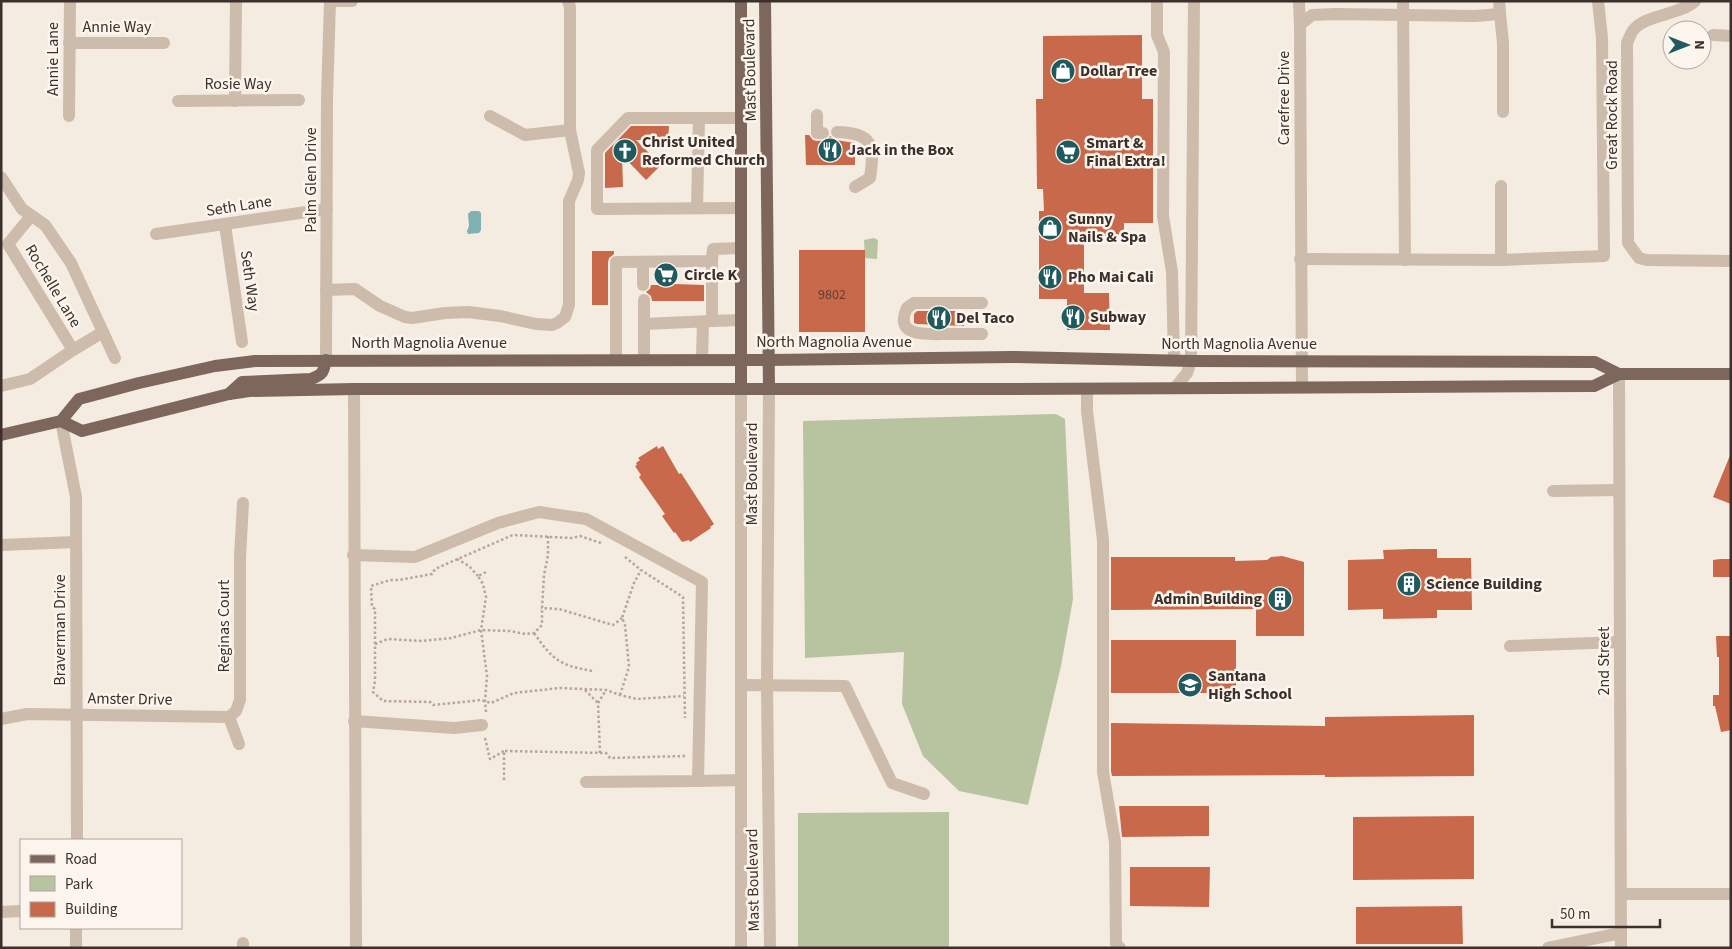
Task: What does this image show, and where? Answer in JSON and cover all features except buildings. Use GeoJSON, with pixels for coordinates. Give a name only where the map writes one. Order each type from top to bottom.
{"type":"FeatureCollection","features":[{"type":"Feature","properties":{"kind":"main road","name":"Mast Boulevard"},"geometry":{"type":"LineString","coordinates":[[741,1],[741,389]]}},
{"type":"Feature","properties":{"kind":"main road","name":"Mast Boulevard"},"geometry":{"type":"LineString","coordinates":[[766,1],[769,389]]}},
{"type":"Feature","properties":{"kind":"main road","name":"North Magnolia Avenue"},"geometry":{"type":"LineString","coordinates":[[1619,374],[1595,362],[1174,360],[1013,357],[769,360],[255,361],[215,366],[79,399],[61,421],[82,431],[229,394],[249,391],[354,389],[1087,389],[1594,386],[1619,374],[1731,374]]}},
{"type":"Feature","properties":{"kind":"main road"},"geometry":{"type":"LineString","coordinates":[[229,394],[242,382],[311,379],[321,375],[324,371],[326,360]]}},
{"type":"Feature","properties":{"kind":"main road"},"geometry":{"type":"LineString","coordinates":[[1,435],[61,421]]}},
{"type":"Feature","properties":{"kind":"street","name":"Annie Lane"},"geometry":{"type":"LineString","coordinates":[[69,116],[70,1]]}},
{"type":"Feature","properties":{"kind":"street"},"geometry":{"type":"LineString","coordinates":[[235,101],[236,1]]}},
{"type":"Feature","properties":{"kind":"street"},"geometry":{"type":"LineString","coordinates":[[330,1],[352,1]]}},
{"type":"Feature","properties":{"kind":"street","name":"Palm Glen Drive"},"geometry":{"type":"LineString","coordinates":[[326,360],[327,100],[330,1]]}},
{"type":"Feature","properties":{"kind":"street"},"geometry":{"type":"LineString","coordinates":[[326,290],[355,290],[380,306],[405,317],[412,318],[445,312],[468,312],[552,325],[565,316],[569,305],[569,201],[578,180],[579,172],[570,130],[570,7],[568,1]]}},
{"type":"Feature","properties":{"kind":"street"},"geometry":{"type":"LineString","coordinates":[[1157,1],[1157,35],[1164,52],[1163,216],[1172,272],[1174,360]]}},
{"type":"Feature","properties":{"kind":"street"},"geometry":{"type":"LineString","coordinates":[[1175,388],[1186,373],[1191,360],[1194,1]]}},
{"type":"Feature","properties":{"kind":"street","name":"Carefree Drive"},"geometry":{"type":"LineString","coordinates":[[1299,1],[1302,387]]}},
{"type":"Feature","properties":{"kind":"street"},"geometry":{"type":"LineString","coordinates":[[1402,1],[1405,260]]}},
{"type":"Feature","properties":{"kind":"street"},"geometry":{"type":"LineString","coordinates":[[1499,1],[1503,43],[1503,112]]}},
{"type":"Feature","properties":{"kind":"street"},"geometry":{"type":"LineString","coordinates":[[1300,259],[1501,260],[1604,256],[1602,38],[1598,1]]}},
{"type":"Feature","properties":{"kind":"street","name":"Great Rock Road"},"geometry":{"type":"LineString","coordinates":[[1694,1],[1687,8],[1647,20],[1632,31],[1628,43],[1628,243],[1639,258],[1647,260],[1731,261]]}},
{"type":"Feature","properties":{"kind":"street"},"geometry":{"type":"LineString","coordinates":[[1300,25],[1312,15],[1476,16],[1500,14]]}},
{"type":"Feature","properties":{"kind":"street"},"geometry":{"type":"LineString","coordinates":[[1713,35],[1731,36]]}},
{"type":"Feature","properties":{"kind":"street","name":"Annie Way"},"geometry":{"type":"LineString","coordinates":[[69,43],[164,43]]}},
{"type":"Feature","properties":{"kind":"street","name":"Rosie Way"},"geometry":{"type":"LineString","coordinates":[[178,101],[299,100]]}},
{"type":"Feature","properties":{"kind":"street"},"geometry":{"type":"LineString","coordinates":[[817,115],[817,133],[823,132]]}},
{"type":"Feature","properties":{"kind":"street"},"geometry":{"type":"LineString","coordinates":[[490,116],[525,134],[570,130]]}},
{"type":"Feature","properties":{"kind":"street"},"geometry":{"type":"LineString","coordinates":[[741,118],[628,118],[597,150],[597,209],[741,208]]}},
{"type":"Feature","properties":{"kind":"street"},"geometry":{"type":"LineString","coordinates":[[697,208],[698,118]]}},
{"type":"Feature","properties":{"kind":"street"},"geometry":{"type":"LineString","coordinates":[[837,132],[863,136],[869,143],[873,155],[870,178],[855,187]]}},
{"type":"Feature","properties":{"kind":"street"},"geometry":{"type":"LineString","coordinates":[[1,177],[22,209],[45,225],[71,263],[116,358]]}},
{"type":"Feature","properties":{"kind":"street"},"geometry":{"type":"LineString","coordinates":[[1501,186],[1501,260]]}},
{"type":"Feature","properties":{"kind":"street","name":"Seth Lane"},"geometry":{"type":"LineString","coordinates":[[156,234],[327,209]]}},
{"type":"Feature","properties":{"kind":"street","name":"Rochelle Lane"},"geometry":{"type":"LineString","coordinates":[[31,216],[8,244],[73,350]]}},
{"type":"Feature","properties":{"kind":"street","name":"Seth Way"},"geometry":{"type":"LineString","coordinates":[[225,225],[242,342]]}},
{"type":"Feature","properties":{"kind":"street"},"geometry":{"type":"LineString","coordinates":[[702,359],[707,322],[712,249],[741,248]]}},
{"type":"Feature","properties":{"kind":"street"},"geometry":{"type":"LineString","coordinates":[[616,359],[616,262],[712,262]]}},
{"type":"Feature","properties":{"kind":"street"},"geometry":{"type":"LineString","coordinates":[[643,262],[643,285]]}},
{"type":"Feature","properties":{"kind":"street"},"geometry":{"type":"LineString","coordinates":[[644,300],[644,359]]}},
{"type":"Feature","properties":{"kind":"street"},"geometry":{"type":"LineString","coordinates":[[982,303],[914,303],[907,308],[904,321],[906,326],[915,333],[982,334]]}},
{"type":"Feature","properties":{"kind":"street"},"geometry":{"type":"LineString","coordinates":[[644,324],[741,320]]}},
{"type":"Feature","properties":{"kind":"street"},"geometry":{"type":"LineString","coordinates":[[1,386],[30,379],[103,332]]}},
{"type":"Feature","properties":{"kind":"street","name":"2nd Street"},"geometry":{"type":"LineString","coordinates":[[1619,374],[1621,948]]}},
{"type":"Feature","properties":{"kind":"street"},"geometry":{"type":"LineString","coordinates":[[354,389],[353,555],[356,948]]}},
{"type":"Feature","properties":{"kind":"street","name":"Mast Boulevard"},"geometry":{"type":"LineString","coordinates":[[741,389],[741,948]]}},
{"type":"Feature","properties":{"kind":"street","name":"Mast Boulevard"},"geometry":{"type":"LineString","coordinates":[[769,389],[767,685],[770,948]]}},
{"type":"Feature","properties":{"kind":"street"},"geometry":{"type":"LineString","coordinates":[[1087,389],[1087,411],[1104,540],[1103,772],[1115,842],[1116,944],[1120,948]]}},
{"type":"Feature","properties":{"kind":"street","name":"Braverman Drive"},"geometry":{"type":"LineString","coordinates":[[61,421],[76,497],[77,839]]}},
{"type":"Feature","properties":{"kind":"street"},"geometry":{"type":"LineString","coordinates":[[1553,491],[1619,490]]}},
{"type":"Feature","properties":{"kind":"street","name":"Reginas Court"},"geometry":{"type":"LineString","coordinates":[[229,717],[236,711],[240,700],[240,557],[243,503]]}},
{"type":"Feature","properties":{"kind":"street"},"geometry":{"type":"LineString","coordinates":[[353,555],[415,557],[498,523],[539,512],[586,519],[702,582],[698,781]]}},
{"type":"Feature","properties":{"kind":"street"},"geometry":{"type":"LineString","coordinates":[[1,545],[76,542]]}},
{"type":"Feature","properties":{"kind":"street"},"geometry":{"type":"LineString","coordinates":[[1510,646],[1620,642]]}},
{"type":"Feature","properties":{"kind":"street"},"geometry":{"type":"LineString","coordinates":[[742,685],[845,686],[892,783],[924,794]]}},
{"type":"Feature","properties":{"kind":"street","name":"Amster Drive"},"geometry":{"type":"LineString","coordinates":[[1,720],[27,714],[229,717]]}},
{"type":"Feature","properties":{"kind":"street"},"geometry":{"type":"LineString","coordinates":[[229,717],[239,744]]}},
{"type":"Feature","properties":{"kind":"street"},"geometry":{"type":"LineString","coordinates":[[354,721],[454,728],[482,725]]}},
{"type":"Feature","properties":{"kind":"street"},"geometry":{"type":"LineString","coordinates":[[586,782],[742,780]]}},
{"type":"Feature","properties":{"kind":"street"},"geometry":{"type":"LineString","coordinates":[[1621,894],[1731,894]]}},
{"type":"Feature","properties":{"kind":"street"},"geometry":{"type":"LineString","coordinates":[[1,912],[20,911]]}},
{"type":"Feature","properties":{"kind":"street"},"geometry":{"type":"LineString","coordinates":[[76,929],[76,948]]}},
{"type":"Feature","properties":{"kind":"street"},"geometry":{"type":"LineString","coordinates":[[1548,948],[1621,933]]}},
{"type":"Feature","properties":{"kind":"path"},"geometry":{"type":"LineString","coordinates":[[606,545],[580,536],[572,538],[513,535],[435,569],[432,574],[390,580],[371,586],[372,607],[375,609],[375,681],[373,692],[383,701],[430,702],[433,705],[481,700],[492,703],[514,693],[560,688],[606,690],[637,699],[684,696]]}},
{"type":"Feature","properties":{"kind":"path"},"geometry":{"type":"LineString","coordinates":[[375,644],[388,639],[422,641],[451,638],[482,630],[534,634],[542,625],[548,536]]}},
{"type":"Feature","properties":{"kind":"path"},"geometry":{"type":"LineString","coordinates":[[621,554],[641,570],[683,597],[685,726]]}},
{"type":"Feature","properties":{"kind":"path"},"geometry":{"type":"LineString","coordinates":[[457,559],[469,566],[478,576],[483,584],[486,597],[482,630],[487,668],[485,701]]}},
{"type":"Feature","properties":{"kind":"path"},"geometry":{"type":"LineString","coordinates":[[542,608],[559,609],[613,625],[622,618],[634,583],[641,570]]}},
{"type":"Feature","properties":{"kind":"path"},"geometry":{"type":"LineString","coordinates":[[478,576],[488,571]]}},
{"type":"Feature","properties":{"kind":"path"},"geometry":{"type":"LineString","coordinates":[[620,695],[629,667],[625,625],[622,618]]}},
{"type":"Feature","properties":{"kind":"path"},"geometry":{"type":"LineString","coordinates":[[534,634],[552,658],[576,668],[592,671]]}},
{"type":"Feature","properties":{"kind":"path"},"geometry":{"type":"LineString","coordinates":[[585,689],[598,703]]}},
{"type":"Feature","properties":{"kind":"path"},"geometry":{"type":"LineString","coordinates":[[600,753],[598,703],[606,690]]}},
{"type":"Feature","properties":{"kind":"path"},"geometry":{"type":"LineString","coordinates":[[504,780],[504,751],[606,753],[610,758],[685,756]]}},
{"type":"Feature","properties":{"kind":"green space"},"geometry":{"type":"Polygon","coordinates":[[[874,238],[878,240],[877,259],[865,258],[864,240],[874,238]]]}},
{"type":"Feature","properties":{"kind":"green space"},"geometry":{"type":"Polygon","coordinates":[[[1056,414],[1065,419],[1073,599],[1061,666],[1028,805],[959,791],[923,756],[902,704],[904,652],[805,658],[803,421],[1056,414]]]}},
{"type":"Feature","properties":{"kind":"green space"},"geometry":{"type":"Polygon","coordinates":[[[949,812],[949,948],[798,948],[798,813],[949,812]]]}},
{"type":"Feature","properties":{"kind":"water"},"geometry":{"type":"Polygon","coordinates":[[[471,211],[479,211],[481,213],[481,230],[479,233],[468,234],[468,214],[471,211]]]}},
{"type":"Feature","properties":{"kind":"place","name":"Dollar Tree"},"geometry":{"type":"Point","coordinates":[1063,71]}},
{"type":"Feature","properties":{"kind":"place","name":"Jack in the Box"},"geometry":{"type":"Point","coordinates":[830,150]}},
{"type":"Feature","properties":{"kind":"place","name":"Christ United Reformed Church"},"geometry":{"type":"Point","coordinates":[625,151]}},
{"type":"Feature","properties":{"kind":"place","name":"Smart & Final Extra!"},"geometry":{"type":"Point","coordinates":[1068,152]}},
{"type":"Feature","properties":{"kind":"place","name":"Sunny Nails & Spa"},"geometry":{"type":"Point","coordinates":[1050,228]}},
{"type":"Feature","properties":{"kind":"place","name":"Circle K"},"geometry":{"type":"Point","coordinates":[666,275]}},
{"type":"Feature","properties":{"kind":"place","name":"Pho Mai Cali"},"geometry":{"type":"Point","coordinates":[1050,277]}},
{"type":"Feature","properties":{"kind":"place","name":"Subway"},"geometry":{"type":"Point","coordinates":[1073,317]}},
{"type":"Feature","properties":{"kind":"place","name":"Del Taco"},"geometry":{"type":"Point","coordinates":[939,318]}},
{"type":"Feature","properties":{"kind":"place","name":"Science Building"},"geometry":{"type":"Point","coordinates":[1409,584]}},
{"type":"Feature","properties":{"kind":"place","name":"Admin Building"},"geometry":{"type":"Point","coordinates":[1280,599]}},
{"type":"Feature","properties":{"kind":"place","name":"Santana High School"},"geometry":{"type":"Point","coordinates":[1190,685]}}]}
